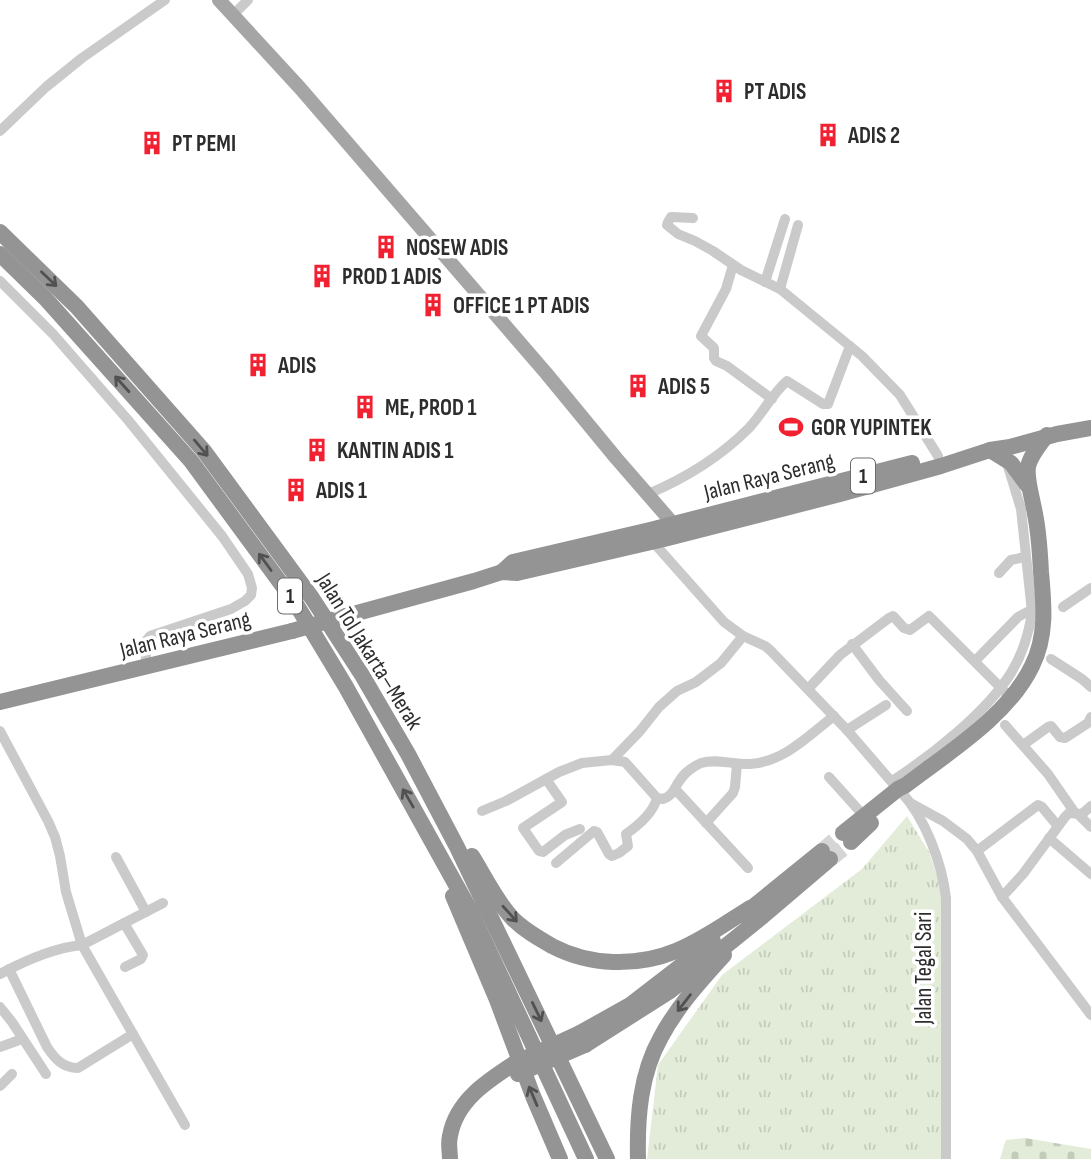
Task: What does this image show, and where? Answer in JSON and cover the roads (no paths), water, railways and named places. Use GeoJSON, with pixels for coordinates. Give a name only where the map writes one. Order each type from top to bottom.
{"type":"FeatureCollection","features":[{"type":"Feature","properties":{"kind":"highway","name":"Jalan Tol Jakarta–Merak"},"geometry":{"type":"LineString","coordinates":[[0,232],[77,307],[204,451],[312,598],[362,675],[408,754],[487,906],[607,1159]]}},
{"type":"Feature","properties":{"kind":"highway","name":"Jalan Tol Jakarta–Merak"},"geometry":{"type":"LineString","coordinates":[[0,254],[45,298],[191,461],[296,604],[346,687],[470,910],[586,1159]]}},
{"type":"Feature","properties":{"kind":"highway","name":"Jalan Raya Serang"},"geometry":{"type":"LineString","coordinates":[[0,702],[292,631],[474,582],[502,572],[513,562],[675,530],[896,473],[1002,449],[1090,423]]}},
{"type":"Feature","properties":{"kind":"highway"},"geometry":{"type":"LineString","coordinates":[[1029,479],[1052,433]]}},
{"type":"Feature","properties":{"kind":"highway"},"geometry":{"type":"LineString","coordinates":[[1002,449],[1016,468],[1029,479]]}},
{"type":"Feature","properties":{"kind":"highway"},"geometry":{"type":"LineString","coordinates":[[902,791],[864,816],[847,838],[996,715],[1006,692],[1031,668],[1039,650],[1044,610],[1038,531],[1029,479],[1002,449]]}},
{"type":"Feature","properties":{"kind":"highway","name":"Jalan Raya Serang"},"geometry":{"type":"LineString","coordinates":[[896,473],[938,456],[1002,449]]}},
{"type":"Feature","properties":{"kind":"highway","name":"Jalan Raya Serang"},"geometry":{"type":"LineString","coordinates":[[502,572],[517,573],[653,542],[675,530]]}},
{"type":"Feature","properties":{"kind":"highway"},"geometry":{"type":"LineString","coordinates":[[408,754],[428,781],[506,911],[514,921],[535,936],[567,953],[596,961],[639,960],[675,951],[757,912]]}},
{"type":"Feature","properties":{"kind":"highway"},"geometry":{"type":"LineString","coordinates":[[428,833],[560,1159]]}},
{"type":"Feature","properties":{"kind":"highway"},"geometry":{"type":"LineString","coordinates":[[450,1159],[449,1138],[455,1118],[466,1101],[489,1080],[583,1039],[670,991],[757,912],[826,855]]}},
{"type":"Feature","properties":{"kind":"highway"},"geometry":{"type":"LineString","coordinates":[[638,1159],[639,1109],[645,1077],[660,1038],[681,1005],[723,957],[757,912]]}},
{"type":"Feature","properties":{"kind":"highway"},"geometry":{"type":"LineString","coordinates":[[458,1159],[456,1140],[471,1107],[517,1069]]}},
{"type":"Feature","properties":{"kind":"main road"},"geometry":{"type":"LineString","coordinates":[[219,0],[373,173],[648,494],[675,530]]}},
{"type":"Feature","properties":{"kind":"street"},"geometry":{"type":"LineString","coordinates":[[0,131],[46,87],[82,58],[165,0]]}},
{"type":"Feature","properties":{"kind":"street"},"geometry":{"type":"LineString","coordinates":[[233,15],[248,0]]}},
{"type":"Feature","properties":{"kind":"street"},"geometry":{"type":"LineString","coordinates":[[693,218],[671,217],[667,225],[678,234],[780,289],[862,356],[900,395],[938,456]]}},
{"type":"Feature","properties":{"kind":"street"},"geometry":{"type":"LineString","coordinates":[[765,282],[785,219]]}},
{"type":"Feature","properties":{"kind":"street"},"geometry":{"type":"LineString","coordinates":[[780,289],[798,225]]}},
{"type":"Feature","properties":{"kind":"street"},"geometry":{"type":"LineString","coordinates":[[733,265],[726,289],[701,337],[713,348],[716,361],[772,398]]}},
{"type":"Feature","properties":{"kind":"street"},"geometry":{"type":"LineString","coordinates":[[0,281],[53,334],[128,420],[222,536],[248,574],[252,587],[251,595],[245,601],[231,609],[148,638],[146,667]]}},
{"type":"Feature","properties":{"kind":"street"},"geometry":{"type":"LineString","coordinates":[[648,494],[694,472],[722,452],[750,426],[786,382],[789,381],[822,404],[828,404],[850,346]]}},
{"type":"Feature","properties":{"kind":"street"},"geometry":{"type":"LineString","coordinates":[[808,689],[839,655],[893,616],[904,628],[910,630],[929,616],[1006,692],[1030,628],[1032,612],[1021,509],[1002,449]]}},
{"type":"Feature","properties":{"kind":"street"},"geometry":{"type":"LineString","coordinates":[[653,542],[717,615],[743,636],[767,648],[902,791],[961,834],[977,851],[1002,897],[1091,1015]]}},
{"type":"Feature","properties":{"kind":"street"},"geometry":{"type":"LineString","coordinates":[[999,573],[1011,560],[1025,557]]}},
{"type":"Feature","properties":{"kind":"street"},"geometry":{"type":"LineString","coordinates":[[1063,607],[1091,588]]}},
{"type":"Feature","properties":{"kind":"street"},"geometry":{"type":"LineString","coordinates":[[975,661],[1018,617],[1032,612]]}},
{"type":"Feature","properties":{"kind":"street"},"geometry":{"type":"LineString","coordinates":[[612,760],[659,707],[677,691],[721,663],[743,636]]}},
{"type":"Feature","properties":{"kind":"street"},"geometry":{"type":"LineString","coordinates":[[852,644],[879,680],[908,711]]}},
{"type":"Feature","properties":{"kind":"street"},"geometry":{"type":"LineString","coordinates":[[1051,659],[1091,687]]}},
{"type":"Feature","properties":{"kind":"street"},"geometry":{"type":"LineString","coordinates":[[847,730],[886,705]]}},
{"type":"Feature","properties":{"kind":"street"},"geometry":{"type":"LineString","coordinates":[[482,811],[582,763],[612,760],[625,762],[657,798],[667,798],[682,777],[703,763],[752,764],[786,754],[834,716]]}},
{"type":"Feature","properties":{"kind":"street"},"geometry":{"type":"LineString","coordinates":[[1023,745],[1048,727],[1051,726],[1060,737],[1065,738],[1091,720]]}},
{"type":"Feature","properties":{"kind":"street"},"geometry":{"type":"LineString","coordinates":[[1005,725],[1048,774],[1077,814],[1091,827]]}},
{"type":"Feature","properties":{"kind":"street"},"geometry":{"type":"LineString","coordinates":[[0,731],[52,829],[66,892],[82,945],[185,1125]]}},
{"type":"Feature","properties":{"kind":"street"},"geometry":{"type":"LineString","coordinates":[[706,823],[733,793],[736,787],[737,764]]}},
{"type":"Feature","properties":{"kind":"street"},"geometry":{"type":"LineString","coordinates":[[829,777],[864,816]]}},
{"type":"Feature","properties":{"kind":"street"},"geometry":{"type":"LineString","coordinates":[[546,779],[562,802],[523,828],[538,851],[542,852],[565,835],[581,830],[596,831],[612,856],[627,848]]}},
{"type":"Feature","properties":{"kind":"street"},"geometry":{"type":"LineString","coordinates":[[676,789],[747,868]]}},
{"type":"Feature","properties":{"kind":"street","name":"Jalan Tegal Sari"},"geometry":{"type":"LineString","coordinates":[[902,791],[932,844],[947,898],[946,1159]]}},
{"type":"Feature","properties":{"kind":"street"},"geometry":{"type":"LineString","coordinates":[[636,858],[627,848],[626,834],[653,808],[657,798]]}},
{"type":"Feature","properties":{"kind":"street"},"geometry":{"type":"LineString","coordinates":[[977,851],[1038,805],[1058,825]]}},
{"type":"Feature","properties":{"kind":"street"},"geometry":{"type":"LineString","coordinates":[[1002,897],[1069,813],[1084,813],[1091,806]]}},
{"type":"Feature","properties":{"kind":"street"},"geometry":{"type":"LineString","coordinates":[[556,863],[581,830]]}},
{"type":"Feature","properties":{"kind":"street"},"geometry":{"type":"LineString","coordinates":[[1049,838],[1091,874]]}},
{"type":"Feature","properties":{"kind":"street"},"geometry":{"type":"LineString","coordinates":[[116,858],[146,912]]}},
{"type":"Feature","properties":{"kind":"street"},"geometry":{"type":"LineString","coordinates":[[133,1034],[78,1068],[70,1068],[55,1058],[47,1047],[4,972],[38,956],[68,946],[82,945],[163,903]]}},
{"type":"Feature","properties":{"kind":"street"},"geometry":{"type":"LineString","coordinates":[[124,923],[143,955],[125,967]]}},
{"type":"Feature","properties":{"kind":"street"},"geometry":{"type":"LineString","coordinates":[[0,1007],[22,1039],[32,1066],[46,1074]]}},
{"type":"Feature","properties":{"kind":"street"},"geometry":{"type":"LineString","coordinates":[[0,1046],[22,1039]]}},
{"type":"Feature","properties":{"kind":"street"},"geometry":{"type":"LineString","coordinates":[[0,1086],[12,1074]]}},
{"type":"Feature","properties":{"kind":"tunnel"},"geometry":{"type":"LineString","coordinates":[[822,851],[843,833]]}},
{"type":"Feature","properties":{"kind":"tunnel"},"geometry":{"type":"LineString","coordinates":[[830,859],[851,842]]}},
{"type":"Feature","properties":{"kind":"place","name":"PT ADIS"},"geometry":{"type":"Point","coordinates":[724,91]}},
{"type":"Feature","properties":{"kind":"place","name":"ADIS 2"},"geometry":{"type":"Point","coordinates":[828,135]}},
{"type":"Feature","properties":{"kind":"place","name":"PT PEMI"},"geometry":{"type":"Point","coordinates":[152,143]}},
{"type":"Feature","properties":{"kind":"place","name":"NOSEW ADIS"},"geometry":{"type":"Point","coordinates":[386,247]}},
{"type":"Feature","properties":{"kind":"place","name":"PROD 1 ADIS"},"geometry":{"type":"Point","coordinates":[322,276]}},
{"type":"Feature","properties":{"kind":"place","name":"OFFICE 1 PT ADIS"},"geometry":{"type":"Point","coordinates":[433,305]}},
{"type":"Feature","properties":{"kind":"place","name":"ADIS"},"geometry":{"type":"Point","coordinates":[258,365]}},
{"type":"Feature","properties":{"kind":"place","name":"ADIS 5"},"geometry":{"type":"Point","coordinates":[638,386]}},
{"type":"Feature","properties":{"kind":"place","name":"ME, PROD 1"},"geometry":{"type":"Point","coordinates":[365,407]}},
{"type":"Feature","properties":{"kind":"place","name":"GOR YUPINTEK"},"geometry":{"type":"Point","coordinates":[791,427]}},
{"type":"Feature","properties":{"kind":"place","name":"KANTIN ADIS 1"},"geometry":{"type":"Point","coordinates":[317,450]}},
{"type":"Feature","properties":{"kind":"place","name":"ADIS 1"},"geometry":{"type":"Point","coordinates":[296,490]}}]}
